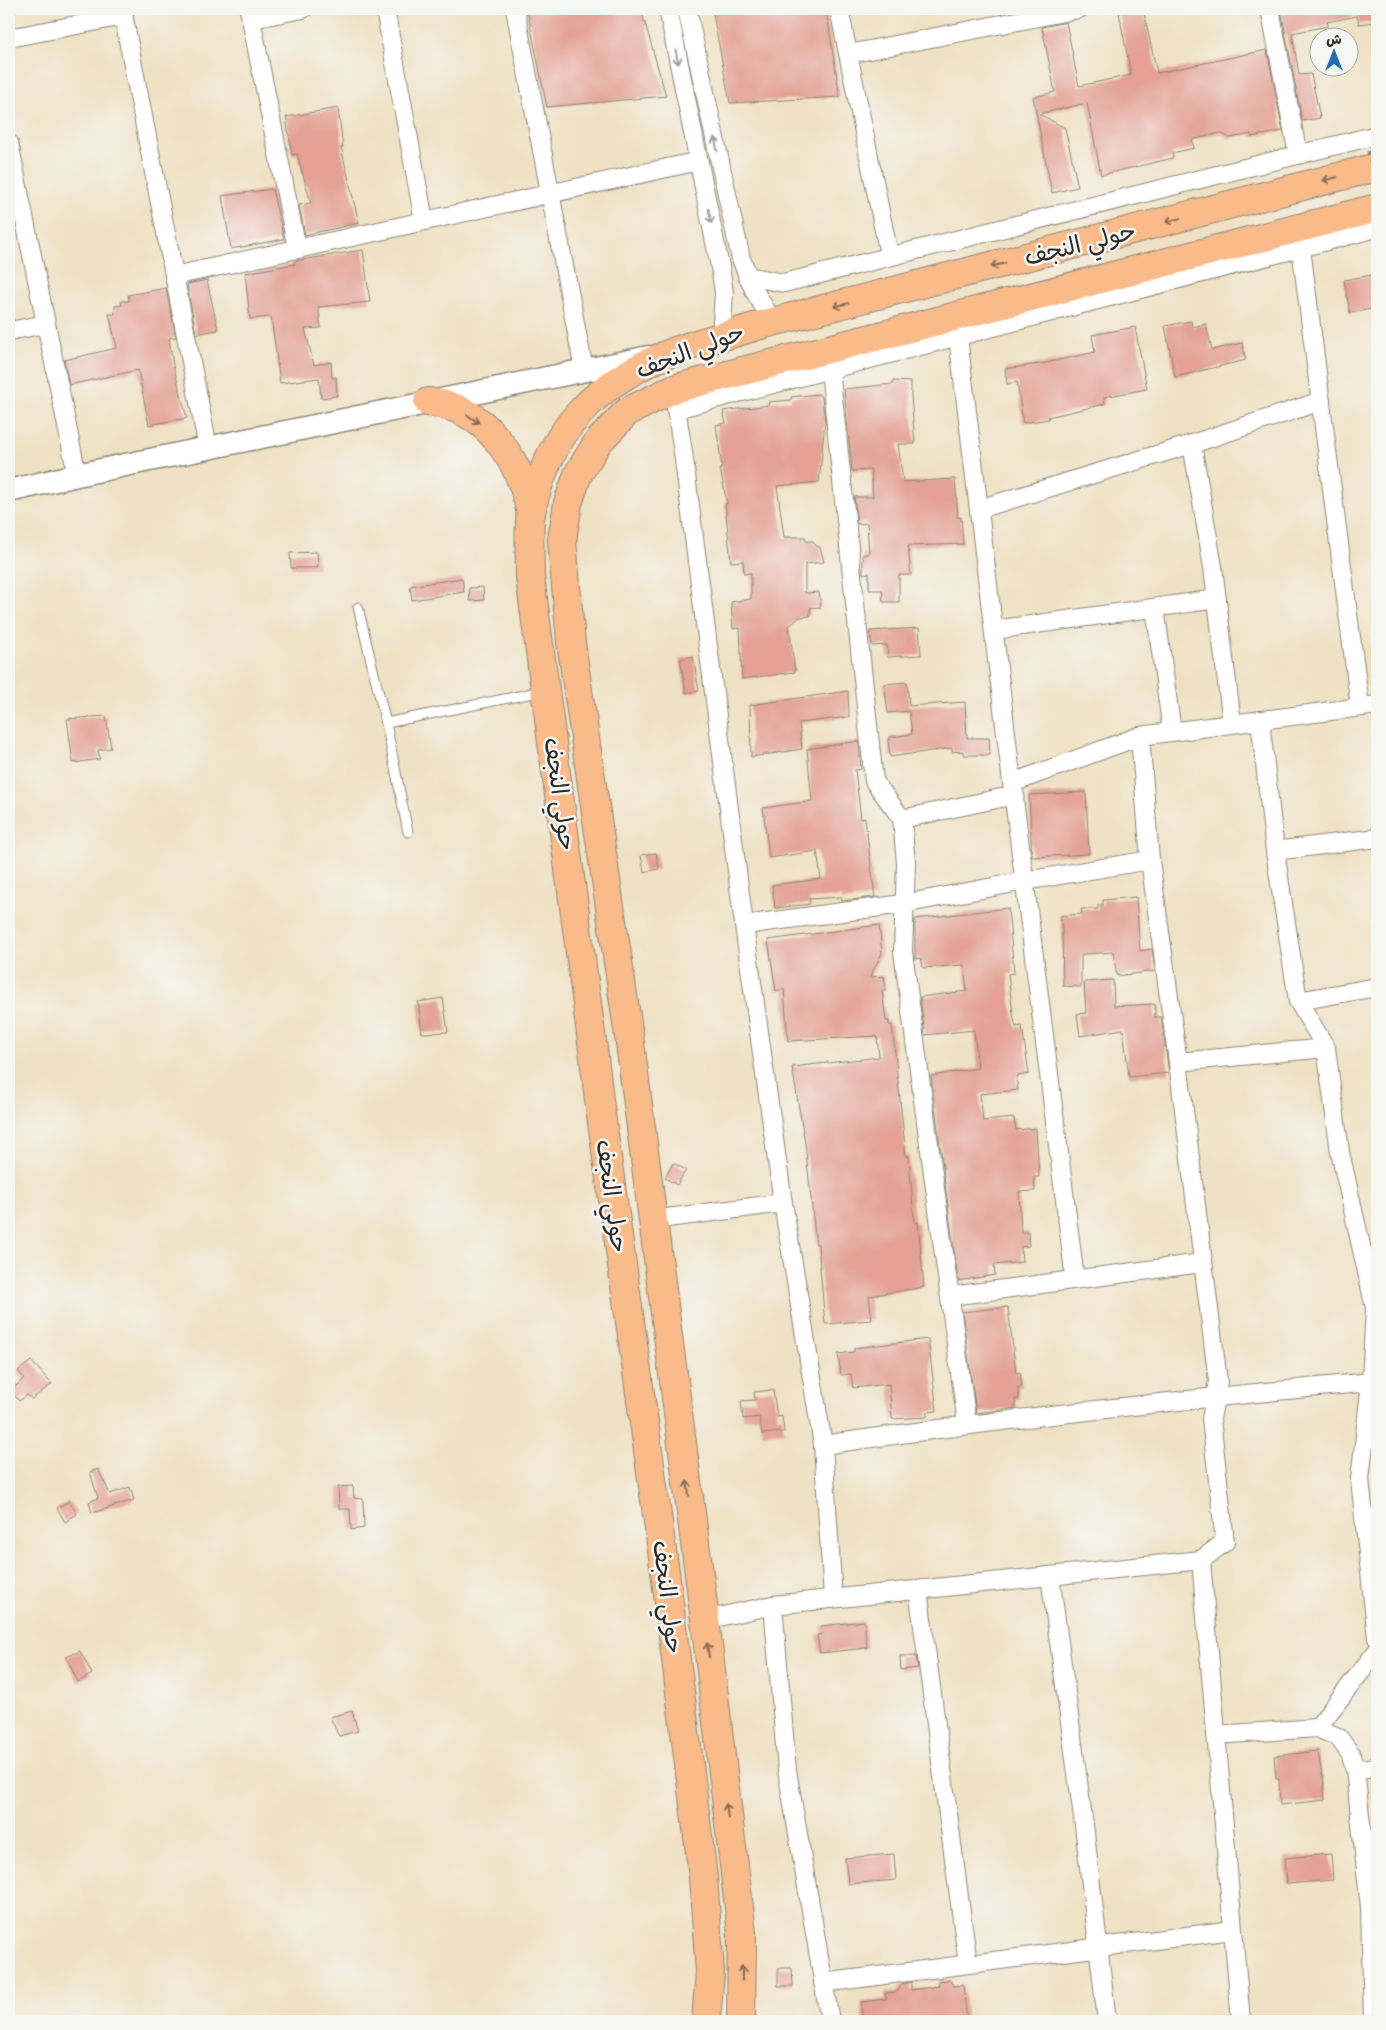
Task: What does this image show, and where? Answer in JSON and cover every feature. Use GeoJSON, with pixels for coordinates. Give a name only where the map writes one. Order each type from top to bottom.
{"type":"FeatureCollection","features":[{"type":"Feature","properties":{"kind":"main road","name":"حولي النجف"},"geometry":{"type":"LineString","coordinates":[[706,2021],[710,1972],[702,1867],[666,1579],[599,1100],[594,1049],[530,577],[531,514],[544,470],[567,427],[598,393],[635,369],[674,352],[773,322],[1373,159]]}},
{"type":"Feature","properties":{"kind":"main road","name":"حولي النجف"},"geometry":{"type":"LineString","coordinates":[[741,2021],[742,1933],[705,1620],[630,1043],[571,643],[562,540],[568,503],[578,474],[598,442],[627,412],[1201,264],[1377,208]]}},
{"type":"Feature","properties":{"kind":"main road"},"geometry":{"type":"LineString","coordinates":[[428,402],[445,404],[462,411],[491,433],[513,462],[527,496],[531,514]]}},
{"type":"Feature","properties":{"kind":"main road"},"geometry":{"type":"LineString","coordinates":[[594,1049],[604,1056],[616,1056],[622,1053],[630,1043]]}},
{"type":"Feature","properties":{"kind":"main road"},"geometry":{"type":"LineString","coordinates":[[599,1100],[603,1094],[616,1087],[630,1090],[636,1095]]}},
{"type":"Feature","properties":{"kind":"street"},"geometry":{"type":"LineString","coordinates":[[297,249],[250,14],[303,9]]}},
{"type":"Feature","properties":{"kind":"street"},"geometry":{"type":"LineString","coordinates":[[386,9],[424,221]]}},
{"type":"Feature","properties":{"kind":"street"},"geometry":{"type":"LineString","coordinates":[[515,9],[584,370]]}},
{"type":"Feature","properties":{"kind":"street"},"geometry":{"type":"LineString","coordinates":[[668,9],[722,272],[724,293],[722,337]]}},
{"type":"Feature","properties":{"kind":"street"},"geometry":{"type":"LineString","coordinates":[[687,9],[737,242],[747,276],[773,322]]}},
{"type":"Feature","properties":{"kind":"street"},"geometry":{"type":"LineString","coordinates":[[839,9],[888,255]]}},
{"type":"Feature","properties":{"kind":"street"},"geometry":{"type":"LineString","coordinates":[[849,54],[1079,9]]}},
{"type":"Feature","properties":{"kind":"street"},"geometry":{"type":"LineString","coordinates":[[1270,9],[1298,154]]}},
{"type":"Feature","properties":{"kind":"street"},"geometry":{"type":"LineString","coordinates":[[9,38],[123,12],[208,448]]}},
{"type":"Feature","properties":{"kind":"street"},"geometry":{"type":"LineString","coordinates":[[747,276],[784,283],[888,255],[1377,135]]}},
{"type":"Feature","properties":{"kind":"street"},"geometry":{"type":"LineString","coordinates":[[9,143],[77,475]]}},
{"type":"Feature","properties":{"kind":"street"},"geometry":{"type":"LineString","coordinates":[[174,276],[699,161]]}},
{"type":"Feature","properties":{"kind":"street"},"geometry":{"type":"LineString","coordinates":[[833,1598],[823,1445],[783,1203],[674,399],[830,370],[958,336],[1201,264],[1301,248],[1377,228]]}},
{"type":"Feature","properties":{"kind":"street"},"geometry":{"type":"LineString","coordinates":[[902,819],[1013,789],[1140,736],[1369,706],[1321,401],[1301,248]]}},
{"type":"Feature","properties":{"kind":"street"},"geometry":{"type":"LineString","coordinates":[[9,331],[46,324]]}},
{"type":"Feature","properties":{"kind":"street"},"geometry":{"type":"LineString","coordinates":[[958,336],[1075,1279]]}},
{"type":"Feature","properties":{"kind":"street"},"geometry":{"type":"LineString","coordinates":[[9,491],[77,475],[674,352]]}},
{"type":"Feature","properties":{"kind":"street"},"geometry":{"type":"LineString","coordinates":[[830,370],[874,781],[902,819],[906,862],[903,904],[903,952],[967,1424]]}},
{"type":"Feature","properties":{"kind":"street"},"geometry":{"type":"LineString","coordinates":[[979,509],[1192,444],[1321,401]]}},
{"type":"Feature","properties":{"kind":"street"},"geometry":{"type":"LineString","coordinates":[[1192,444],[1217,599],[1232,724]]}},
{"type":"Feature","properties":{"kind":"street"},"geometry":{"type":"LineString","coordinates":[[994,630],[1217,599]]}},
{"type":"Feature","properties":{"kind":"street"},"geometry":{"type":"LineString","coordinates":[[1155,608],[1172,732]]}},
{"type":"Feature","properties":{"kind":"street"},"geometry":{"type":"LineString","coordinates":[[1260,720],[1275,851],[1298,1001],[1326,1048],[1340,1152],[1375,1308],[1374,1384],[1360,1479],[1377,1638]]}},
{"type":"Feature","properties":{"kind":"street"},"geometry":{"type":"LineString","coordinates":[[705,1620],[773,1605],[1201,1560],[1225,1542],[1211,1419],[1218,1381],[1178,1062],[1150,860],[1140,736]]}},
{"type":"Feature","properties":{"kind":"street"},"geometry":{"type":"LineString","coordinates":[[1275,851],[1377,838]]}},
{"type":"Feature","properties":{"kind":"street"},"geometry":{"type":"LineString","coordinates":[[744,925],[903,904],[1150,860]]}},
{"type":"Feature","properties":{"kind":"street"},"geometry":{"type":"LineString","coordinates":[[1298,1001],[1377,987]]}},
{"type":"Feature","properties":{"kind":"street"},"geometry":{"type":"LineString","coordinates":[[1178,1062],[1326,1048]]}},
{"type":"Feature","properties":{"kind":"street"},"geometry":{"type":"LineString","coordinates":[[652,1220],[783,1203]]}},
{"type":"Feature","properties":{"kind":"street"},"geometry":{"type":"LineString","coordinates":[[951,1296],[1202,1263]]}},
{"type":"Feature","properties":{"kind":"street"},"geometry":{"type":"LineString","coordinates":[[823,1445],[967,1424],[1215,1396],[1374,1384]]}},
{"type":"Feature","properties":{"kind":"street"},"geometry":{"type":"LineString","coordinates":[[1201,1560],[1241,2021]]}},
{"type":"Feature","properties":{"kind":"street"},"geometry":{"type":"LineString","coordinates":[[1050,1576],[1107,2021]]}},
{"type":"Feature","properties":{"kind":"street"},"geometry":{"type":"LineString","coordinates":[[918,1589],[968,1964]]}},
{"type":"Feature","properties":{"kind":"street"},"geometry":{"type":"LineString","coordinates":[[773,1605],[787,1770],[830,2021]]}},
{"type":"Feature","properties":{"kind":"street"},"geometry":{"type":"LineString","coordinates":[[1317,1728],[1377,1651]]}},
{"type":"Feature","properties":{"kind":"street"},"geometry":{"type":"LineString","coordinates":[[1216,1735],[1317,1728],[1338,1737],[1350,1753],[1355,1769],[1370,1908],[1373,2021]]}},
{"type":"Feature","properties":{"kind":"street"},"geometry":{"type":"LineString","coordinates":[[1355,1769],[1377,1767]]}},
{"type":"Feature","properties":{"kind":"street"},"geometry":{"type":"LineString","coordinates":[[823,1983],[1233,1930]]}},
{"type":"Feature","properties":{"kind":"lane"},"geometry":{"type":"LineString","coordinates":[[358,607],[386,723],[408,832]]}},
{"type":"Feature","properties":{"kind":"lane"},"geometry":{"type":"LineString","coordinates":[[386,723],[546,691]]}},
{"type":"Feature","properties":{"kind":"path"},"geometry":{"type":"LineString","coordinates":[[1373,159],[1377,188]]}},
{"type":"Feature","properties":{"kind":"building"},"geometry":{"type":"Polygon","coordinates":[[[527,9],[641,9],[666,96],[547,107],[527,9]]]}},
{"type":"Feature","properties":{"kind":"building"},"geometry":{"type":"Polygon","coordinates":[[[712,9],[826,9],[840,97],[730,103],[712,9]]]}},
{"type":"Feature","properties":{"kind":"building"},"geometry":{"type":"Polygon","coordinates":[[[1143,9],[1157,73],[1267,50],[1283,131],[1251,137],[1251,134],[1230,138],[1220,133],[1192,140],[1194,148],[1172,153],[1173,158],[1101,175],[1087,103],[1039,114],[1065,128],[1078,187],[1052,193],[1033,97],[1055,92],[1042,27],[1066,22],[1079,86],[1131,75],[1119,13],[1143,9]]]}},
{"type":"Feature","properties":{"kind":"building"},"geometry":{"type":"Polygon","coordinates":[[[1281,9],[1314,9],[1315,11],[1327,9],[1377,9],[1377,22],[1359,24],[1357,16],[1327,22],[1328,26],[1308,28],[1308,30],[1292,33],[1299,75],[1308,74],[1308,78],[1312,78],[1320,118],[1302,121],[1281,9]]]}},
{"type":"Feature","properties":{"kind":"building"},"geometry":{"type":"Polygon","coordinates":[[[338,108],[343,147],[341,147],[359,223],[305,235],[299,205],[311,203],[297,154],[292,155],[286,117],[338,108]]]}},
{"type":"Feature","properties":{"kind":"building"},"geometry":{"type":"Polygon","coordinates":[[[272,189],[284,239],[231,249],[222,196],[272,189]]]}},
{"type":"Feature","properties":{"kind":"building"},"geometry":{"type":"Polygon","coordinates":[[[363,250],[370,302],[318,307],[321,328],[305,329],[314,365],[331,362],[332,378],[336,377],[337,396],[321,398],[319,378],[280,383],[271,317],[250,319],[245,273],[295,264],[294,261],[363,250]]]}},
{"type":"Feature","properties":{"kind":"building"},"geometry":{"type":"Polygon","coordinates":[[[1377,274],[1377,308],[1350,313],[1344,280],[1377,274]]]}},
{"type":"Feature","properties":{"kind":"building"},"geometry":{"type":"Polygon","coordinates":[[[207,280],[218,330],[196,334],[187,284],[207,280]]]}},
{"type":"Feature","properties":{"kind":"building"},"geometry":{"type":"Polygon","coordinates":[[[166,288],[176,337],[169,338],[173,365],[187,418],[149,425],[138,370],[69,385],[64,360],[117,348],[109,314],[115,314],[115,306],[122,305],[121,301],[129,301],[128,295],[166,288]]]}},
{"type":"Feature","properties":{"kind":"building"},"geometry":{"type":"Polygon","coordinates":[[[1191,321],[1192,327],[1206,324],[1212,350],[1242,343],[1246,360],[1175,377],[1165,326],[1191,321]]]}},
{"type":"Feature","properties":{"kind":"building"},"geometry":{"type":"Polygon","coordinates":[[[1135,327],[1147,389],[1104,397],[1105,404],[1048,417],[1049,419],[1023,423],[1017,382],[1007,384],[1005,369],[1046,363],[1095,352],[1092,335],[1135,327]]]}},
{"type":"Feature","properties":{"kind":"building"},"geometry":{"type":"Polygon","coordinates":[[[893,381],[911,382],[915,444],[898,444],[903,482],[955,479],[958,518],[961,517],[963,544],[908,546],[911,575],[899,575],[899,602],[883,602],[882,590],[869,590],[869,573],[863,574],[863,554],[869,554],[867,523],[857,524],[854,497],[873,497],[871,470],[852,471],[844,389],[893,384],[893,381]]]}},
{"type":"Feature","properties":{"kind":"building"},"geometry":{"type":"Polygon","coordinates":[[[819,394],[822,398],[825,422],[819,482],[777,486],[784,537],[805,537],[806,541],[813,541],[816,546],[820,547],[824,562],[805,564],[805,593],[819,592],[821,607],[810,608],[810,616],[800,617],[789,626],[795,672],[742,679],[740,628],[733,629],[731,602],[751,599],[751,573],[744,574],[743,561],[731,562],[725,504],[727,504],[720,468],[722,468],[716,425],[726,423],[723,411],[769,405],[768,402],[791,400],[791,397],[819,394]]]}},
{"type":"Feature","properties":{"kind":"building"},"geometry":{"type":"Polygon","coordinates":[[[317,552],[318,568],[291,568],[290,553],[317,552]]]}},
{"type":"Feature","properties":{"kind":"building"},"geometry":{"type":"Polygon","coordinates":[[[462,578],[464,592],[412,600],[410,586],[462,578]]]}},
{"type":"Feature","properties":{"kind":"building"},"geometry":{"type":"Polygon","coordinates":[[[483,587],[484,600],[470,601],[469,588],[483,587]]]}},
{"type":"Feature","properties":{"kind":"building"},"geometry":{"type":"Polygon","coordinates":[[[919,628],[921,655],[888,657],[887,645],[872,646],[870,631],[919,628]]]}},
{"type":"Feature","properties":{"kind":"building"},"geometry":{"type":"Polygon","coordinates":[[[693,656],[699,691],[686,693],[680,659],[693,656]]]}},
{"type":"Feature","properties":{"kind":"building"},"geometry":{"type":"Polygon","coordinates":[[[907,682],[909,706],[965,702],[967,738],[989,738],[990,755],[964,755],[962,751],[952,752],[952,748],[890,757],[888,740],[890,740],[890,737],[912,734],[909,711],[888,713],[884,684],[907,682]]]}},
{"type":"Feature","properties":{"kind":"building"},"geometry":{"type":"Polygon","coordinates":[[[848,691],[849,717],[799,723],[802,749],[751,757],[750,705],[848,691]]]}},
{"type":"Feature","properties":{"kind":"building"},"geometry":{"type":"Polygon","coordinates":[[[106,716],[111,748],[98,750],[100,759],[73,763],[67,719],[106,716]]]}},
{"type":"Feature","properties":{"kind":"building"},"geometry":{"type":"Polygon","coordinates":[[[859,741],[861,769],[855,770],[861,819],[865,818],[875,897],[842,901],[841,897],[809,899],[810,904],[775,908],[772,885],[821,879],[817,851],[769,858],[763,808],[812,801],[807,749],[859,741]]]}},
{"type":"Feature","properties":{"kind":"building"},"geometry":{"type":"Polygon","coordinates":[[[1086,792],[1089,854],[1032,857],[1029,795],[1086,792]]]}},
{"type":"Feature","properties":{"kind":"building"},"geometry":{"type":"Polygon","coordinates":[[[656,853],[659,869],[644,872],[641,855],[656,853]]]}},
{"type":"Feature","properties":{"kind":"building"},"geometry":{"type":"Polygon","coordinates":[[[1136,897],[1140,951],[1152,949],[1155,971],[1117,976],[1113,952],[1085,954],[1081,956],[1081,987],[1063,986],[1060,916],[1082,914],[1081,909],[1098,909],[1098,905],[1103,905],[1103,900],[1136,897]]]}},
{"type":"Feature","properties":{"kind":"building"},"geometry":{"type":"Polygon","coordinates":[[[1008,908],[1014,973],[1008,974],[1013,1014],[1016,1027],[1022,1026],[1029,1074],[1017,1076],[1018,1090],[980,1094],[983,1121],[1014,1118],[1016,1130],[1036,1128],[1039,1177],[1034,1177],[1035,1191],[1019,1192],[1021,1232],[1028,1232],[1029,1246],[1021,1247],[1022,1262],[994,1265],[995,1275],[958,1281],[931,1076],[978,1068],[974,1030],[925,1035],[920,997],[967,991],[964,965],[923,968],[921,958],[915,959],[915,919],[1008,908]]]}},
{"type":"Feature","properties":{"kind":"building"},"geometry":{"type":"Polygon","coordinates":[[[879,925],[882,953],[870,977],[884,976],[886,990],[882,990],[886,1021],[889,1021],[889,1025],[892,1025],[906,1156],[909,1156],[913,1209],[915,1223],[918,1222],[924,1287],[869,1296],[872,1320],[825,1324],[818,1244],[816,1244],[805,1143],[792,1067],[879,1057],[877,1036],[788,1041],[784,989],[776,991],[768,940],[879,925]]]}},
{"type":"Feature","properties":{"kind":"building"},"geometry":{"type":"Polygon","coordinates":[[[1113,980],[1114,1006],[1155,1004],[1155,1017],[1161,1017],[1169,1073],[1129,1077],[1123,1029],[1080,1036],[1077,1014],[1086,1013],[1084,982],[1113,980]]]}},
{"type":"Feature","properties":{"kind":"building"},"geometry":{"type":"Polygon","coordinates":[[[443,998],[448,1032],[422,1033],[418,1002],[443,998]]]}},
{"type":"Feature","properties":{"kind":"building"},"geometry":{"type":"Polygon","coordinates":[[[673,1163],[686,1170],[677,1185],[665,1178],[673,1163]]]}},
{"type":"Feature","properties":{"kind":"building"},"geometry":{"type":"Polygon","coordinates":[[[1008,1307],[1016,1373],[1020,1372],[1022,1387],[1018,1387],[1019,1399],[1015,1399],[1016,1408],[976,1413],[962,1312],[1008,1307]]]}},
{"type":"Feature","properties":{"kind":"building"},"geometry":{"type":"Polygon","coordinates":[[[928,1339],[937,1411],[927,1412],[927,1417],[892,1419],[889,1384],[853,1388],[851,1374],[841,1375],[838,1354],[854,1352],[854,1348],[928,1339]]]}},
{"type":"Feature","properties":{"kind":"building"},"geometry":{"type":"Polygon","coordinates":[[[31,1361],[52,1384],[32,1399],[27,1395],[19,1401],[11,1391],[24,1378],[18,1371],[31,1361]]]}},
{"type":"Feature","properties":{"kind":"building"},"geometry":{"type":"Polygon","coordinates":[[[773,1390],[777,1417],[782,1416],[784,1432],[762,1434],[759,1417],[743,1419],[741,1401],[755,1400],[754,1392],[773,1390]]]}},
{"type":"Feature","properties":{"kind":"building"},"geometry":{"type":"Polygon","coordinates":[[[98,1469],[110,1494],[130,1487],[134,1500],[92,1513],[89,1502],[98,1498],[90,1472],[98,1469]]]}},
{"type":"Feature","properties":{"kind":"building"},"geometry":{"type":"Polygon","coordinates":[[[353,1486],[354,1498],[363,1499],[364,1528],[351,1530],[350,1509],[339,1509],[338,1487],[353,1486]]]}},
{"type":"Feature","properties":{"kind":"building"},"geometry":{"type":"Polygon","coordinates":[[[69,1501],[77,1514],[65,1522],[57,1508],[69,1501]]]}},
{"type":"Feature","properties":{"kind":"building"},"geometry":{"type":"Polygon","coordinates":[[[864,1621],[867,1648],[820,1653],[817,1635],[822,1634],[821,1626],[864,1621]]]}},
{"type":"Feature","properties":{"kind":"building"},"geometry":{"type":"Polygon","coordinates":[[[80,1651],[92,1674],[78,1682],[66,1657],[80,1651]]]}},
{"type":"Feature","properties":{"kind":"building"},"geometry":{"type":"Polygon","coordinates":[[[900,1656],[916,1656],[918,1668],[901,1670],[900,1656]]]}},
{"type":"Feature","properties":{"kind":"building"},"geometry":{"type":"Polygon","coordinates":[[[352,1711],[358,1731],[339,1736],[330,1717],[352,1711]]]}},
{"type":"Feature","properties":{"kind":"building"},"geometry":{"type":"Polygon","coordinates":[[[1318,1751],[1325,1800],[1280,1805],[1279,1779],[1276,1779],[1274,1756],[1318,1751]]]}},
{"type":"Feature","properties":{"kind":"building"},"geometry":{"type":"Polygon","coordinates":[[[894,1854],[896,1880],[848,1884],[845,1858],[894,1854]]]}},
{"type":"Feature","properties":{"kind":"building"},"geometry":{"type":"Polygon","coordinates":[[[1331,1854],[1333,1880],[1287,1884],[1285,1858],[1331,1854]]]}},
{"type":"Feature","properties":{"kind":"building"},"geometry":{"type":"Polygon","coordinates":[[[778,1968],[792,1968],[793,1986],[778,1986],[778,1968]]]}},
{"type":"Feature","properties":{"kind":"building"},"geometry":{"type":"Polygon","coordinates":[[[950,1980],[953,1986],[963,1985],[967,2021],[863,2021],[861,2002],[886,1999],[885,1993],[897,1992],[902,1984],[911,1982],[911,1990],[939,1986],[938,1981],[950,1980]]]}}]}
